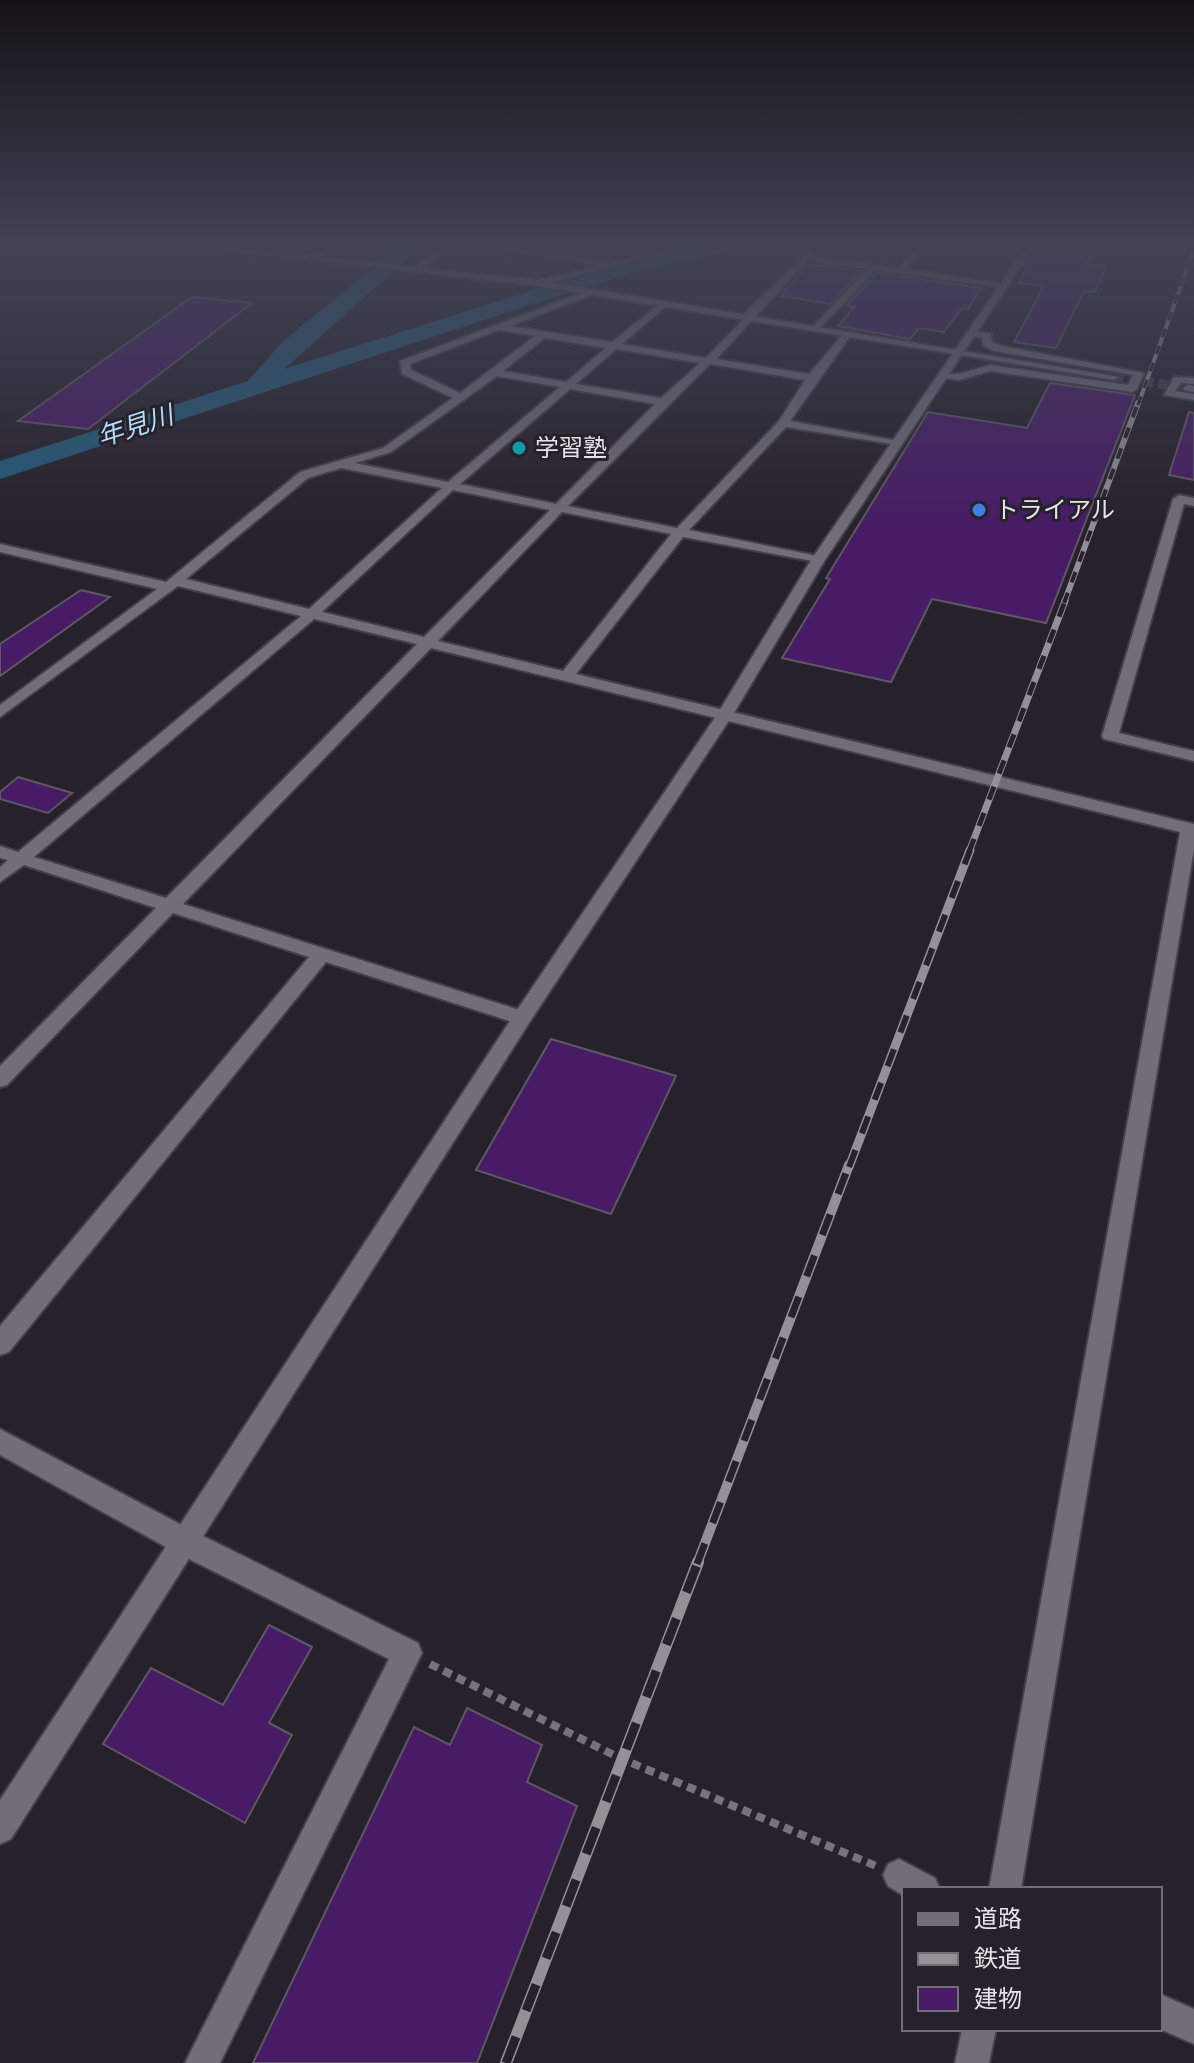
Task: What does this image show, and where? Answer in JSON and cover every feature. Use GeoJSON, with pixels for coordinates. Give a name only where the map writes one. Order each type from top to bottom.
{"type":"FeatureCollection","features":[{"type":"Feature","properties":{"kind":"street"},"geometry":{"type":"LineString","coordinates":[[453,344],[404,363],[406,372],[460,397]]}},
{"type":"Feature","properties":{"kind":"street"},"geometry":{"type":"LineString","coordinates":[[0,712],[172,584],[304,475],[387,450],[530,344]]}},
{"type":"Feature","properties":{"kind":"street"},"geometry":{"type":"LineString","coordinates":[[605,344],[812,378]]}},
{"type":"Feature","properties":{"kind":"street"},"geometry":{"type":"LineString","coordinates":[[0,1079],[556,508],[724,344]]}},
{"type":"Feature","properties":{"kind":"street"},"geometry":{"type":"LineString","coordinates":[[568,675],[679,533],[783,423],[812,378],[840,344]]}},
{"type":"Feature","properties":{"kind":"street"},"geometry":{"type":"LineString","coordinates":[[910,344],[1114,377]]}},
{"type":"Feature","properties":{"kind":"street"},"geometry":{"type":"LineString","coordinates":[[0,1828],[522,1018],[726,713],[818,560],[966,344]]}},
{"type":"Feature","properties":{"kind":"street"},"geometry":{"type":"LineString","coordinates":[[944,376],[960,377],[990,368],[1132,389],[1139,373],[998,349],[989,344]]}},
{"type":"Feature","properties":{"kind":"street"},"geometry":{"type":"LineString","coordinates":[[0,876],[313,613],[450,487],[615,346]]}},
{"type":"Feature","properties":{"kind":"street"},"geometry":{"type":"LineString","coordinates":[[495,373],[663,402]]}},
{"type":"Feature","properties":{"kind":"street"},"geometry":{"type":"LineString","coordinates":[[783,423],[898,442]]}},
{"type":"Feature","properties":{"kind":"street"},"geometry":{"type":"LineString","coordinates":[[336,463],[818,560]]}},
{"type":"Feature","properties":{"kind":"street"},"geometry":{"type":"LineString","coordinates":[[1194,502],[1179,499],[1110,736],[1194,756]]}},
{"type":"Feature","properties":{"kind":"street"},"geometry":{"type":"LineString","coordinates":[[0,548],[313,613],[1192,829],[1005,1887]]}},
{"type":"Feature","properties":{"kind":"street"},"geometry":{"type":"LineString","coordinates":[[0,852],[522,1018]]}},
{"type":"Feature","properties":{"kind":"street"},"geometry":{"type":"LineString","coordinates":[[0,1344],[322,954]]}},
{"type":"Feature","properties":{"kind":"street"},"geometry":{"type":"LineString","coordinates":[[0,1441],[185,1542],[408,1653],[202,2063]]}},
{"type":"Feature","properties":{"kind":"street"},"geometry":{"type":"LineString","coordinates":[[1162,2012],[1194,2027]]}},
{"type":"Feature","properties":{"kind":"street"},"geometry":{"type":"LineString","coordinates":[[972,2063],[979,2031]]}},
{"type":"Feature","properties":{"kind":"path"},"geometry":{"type":"LineString","coordinates":[[408,1653],[622,1759],[912,1882]]}},
{"type":"Feature","properties":{"kind":"building"},"geometry":{"type":"Polygon","coordinates":[[[126,344],[198,344],[88,429],[18,421],[126,344]]]}},
{"type":"Feature","properties":{"kind":"building"},"geometry":{"type":"Polygon","coordinates":[[[1030,344],[1058,344],[1056,348],[1030,344]]]}},
{"type":"Feature","properties":{"kind":"building","name":"トライアル"},"geometry":{"type":"Polygon","coordinates":[[[1050,383],[1135,395],[1046,623],[932,599],[891,682],[782,658],[830,579],[826,578],[928,412],[1027,428],[1050,383]]]}},
{"type":"Feature","properties":{"kind":"building"},"geometry":{"type":"Polygon","coordinates":[[[1189,412],[1194,413],[1194,480],[1169,475],[1189,412]]]}},
{"type":"Feature","properties":{"kind":"building"},"geometry":{"type":"Polygon","coordinates":[[[81,590],[110,597],[0,676],[0,644],[81,590]]]}},
{"type":"Feature","properties":{"kind":"building"},"geometry":{"type":"Polygon","coordinates":[[[18,777],[72,793],[48,813],[0,799],[0,792],[18,777]]]}},
{"type":"Feature","properties":{"kind":"building"},"geometry":{"type":"Polygon","coordinates":[[[551,1039],[676,1076],[611,1214],[476,1170],[551,1039]]]}},
{"type":"Feature","properties":{"kind":"building"},"geometry":{"type":"Polygon","coordinates":[[[269,1625],[312,1647],[269,1723],[292,1735],[245,1823],[103,1744],[151,1668],[223,1705],[269,1625]]]}},
{"type":"Feature","properties":{"kind":"building"},"geometry":{"type":"Polygon","coordinates":[[[467,1708],[542,1745],[527,1782],[577,1806],[477,2063],[253,2063],[414,1727],[450,1745],[467,1708]]]}},
{"type":"Feature","properties":{"kind":"waterway","name":"年見川"},"geometry":{"type":"LineString","coordinates":[[260,380],[294,344]]}},
{"type":"Feature","properties":{"kind":"waterway"},"geometry":{"type":"LineString","coordinates":[[0,470],[386,344]]}},
{"type":"Feature","properties":{"kind":"tunnel"},"geometry":{"type":"LineString","coordinates":[[1114,377],[1188,388]]}},
{"type":"Feature","properties":{"kind":"railway"},"geometry":{"type":"LineString","coordinates":[[1138,405],[1160,344]]}},
{"type":"Feature","properties":{"kind":"railway"},"geometry":{"type":"LineString","coordinates":[[1064,603],[1138,403]]}},
{"type":"Feature","properties":{"kind":"railway"},"geometry":{"type":"LineString","coordinates":[[969,852],[1065,601]]}},
{"type":"Feature","properties":{"kind":"railway"},"geometry":{"type":"LineString","coordinates":[[849,1167],[970,850]]}},
{"type":"Feature","properties":{"kind":"railway"},"geometry":{"type":"LineString","coordinates":[[697,1564],[849,1165]]}},
{"type":"Feature","properties":{"kind":"railway"},"geometry":{"type":"LineString","coordinates":[[506,2063],[698,1562]]}},
{"type":"Feature","properties":{"kind":"place","name":"学習塾"},"geometry":{"type":"Point","coordinates":[519,448]}},
{"type":"Feature","properties":{"kind":"place","name":"トライアル"},"geometry":{"type":"Point","coordinates":[979,510]}}]}
